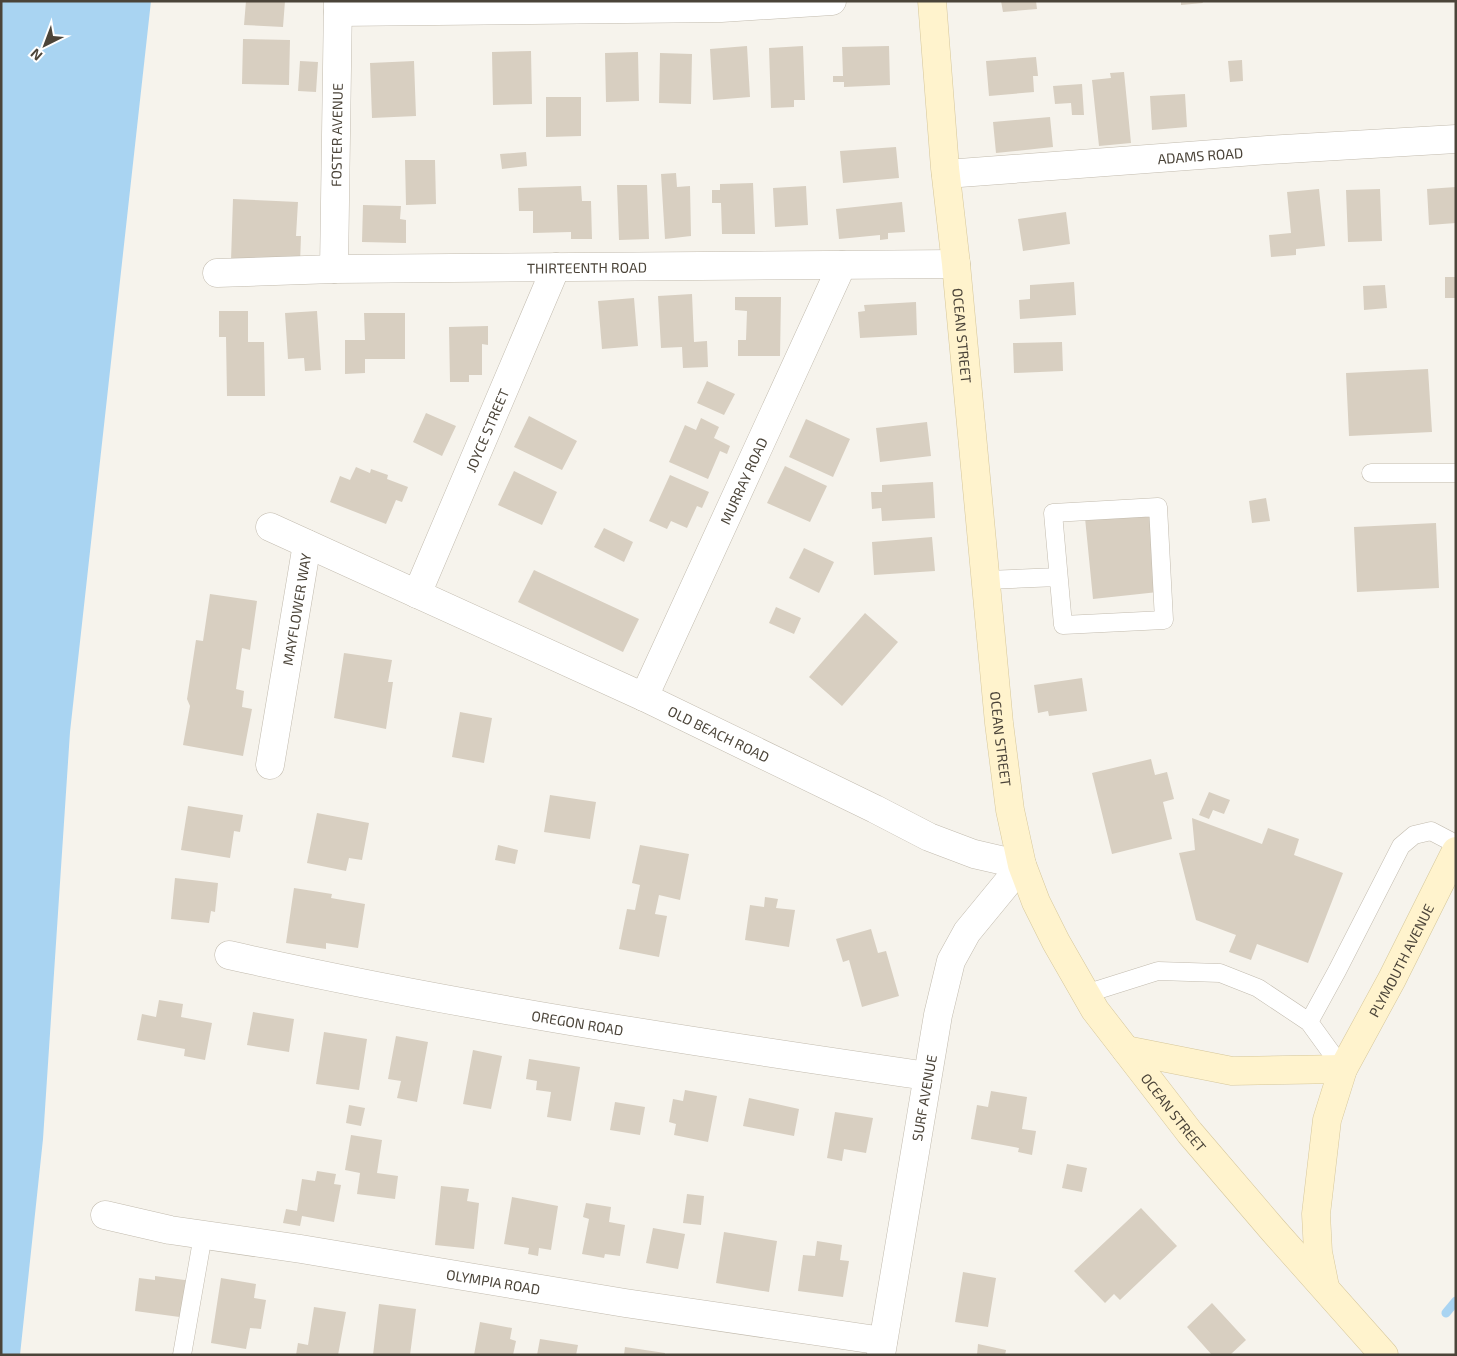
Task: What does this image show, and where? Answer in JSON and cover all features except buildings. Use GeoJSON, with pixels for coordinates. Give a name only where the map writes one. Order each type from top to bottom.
{"type":"FeatureCollection","features":[{"type":"Feature","properties":{"kind":"main road","name":"OCEAN STREET"},"geometry":{"type":"LineString","coordinates":[[932,1],[946,174],[1002,742],[1010,810],[1022,865],[1036,902],[1095,1010],[1190,1132],[1273,1230],[1384,1355]]}},
{"type":"Feature","properties":{"kind":"main road","name":"PLYMOUTH AVENUE"},"geometry":{"type":"LineString","coordinates":[[1325,1287],[1318,1252],[1316,1214],[1327,1120],[1343,1069],[1392,979],[1456,851]]}},
{"type":"Feature","properties":{"kind":"main road"},"geometry":{"type":"LineString","coordinates":[[1126,1050],[1232,1071],[1343,1069]]}},
{"type":"Feature","properties":{"kind":"street"},"geometry":{"type":"LineString","coordinates":[[338,7],[721,8],[832,1]]}},
{"type":"Feature","properties":{"kind":"street","name":"FOSTER AVENUE"},"geometry":{"type":"LineString","coordinates":[[334,269],[338,7]]}},
{"type":"Feature","properties":{"kind":"street","name":"ADAMS ROAD"},"geometry":{"type":"LineString","coordinates":[[946,174],[1456,138]]}},
{"type":"Feature","properties":{"kind":"street","name":"THIRTEENTH ROAD"},"geometry":{"type":"LineString","coordinates":[[217,273],[334,269],[956,264]]}},
{"type":"Feature","properties":{"kind":"street","name":"MURRAY ROAD"},"geometry":{"type":"LineString","coordinates":[[644,697],[842,265]]}},
{"type":"Feature","properties":{"kind":"street","name":"JOYCE STREET"},"geometry":{"type":"LineString","coordinates":[[417,594],[556,267]]}},
{"type":"Feature","properties":{"kind":"street"},"geometry":{"type":"LineString","coordinates":[[270,528],[307,544]]}},
{"type":"Feature","properties":{"kind":"street","name":"MAYFLOWER WAY"},"geometry":{"type":"LineString","coordinates":[[270,765],[307,544],[417,594]]}},
{"type":"Feature","properties":{"kind":"street","name":"OLD BEACH ROAD"},"geometry":{"type":"LineString","coordinates":[[417,594],[644,697],[866,804],[930,838],[974,854],[1022,865]]}},
{"type":"Feature","properties":{"kind":"street","name":"SURF AVENUE"},"geometry":{"type":"LineString","coordinates":[[882,1348],[938,1016],[951,961],[967,932],[1022,865]]}},
{"type":"Feature","properties":{"kind":"street","name":"OREGON ROAD"},"geometry":{"type":"LineString","coordinates":[[229,955],[338,980],[661,1037],[928,1076]]}},
{"type":"Feature","properties":{"kind":"street","name":"OLYMPIA ROAD"},"geometry":{"type":"LineString","coordinates":[[104,1215],[170,1230],[301,1249],[882,1348]]}},
{"type":"Feature","properties":{"kind":"lane"},"geometry":{"type":"LineString","coordinates":[[1371,473],[1456,473]]}},
{"type":"Feature","properties":{"kind":"lane"},"geometry":{"type":"LineString","coordinates":[[1158,507],[1164,620],[1063,625],[1058,577],[1053,513],[1158,507]]}},
{"type":"Feature","properties":{"kind":"lane"},"geometry":{"type":"LineString","coordinates":[[987,580],[1058,577]]}},
{"type":"Feature","properties":{"kind":"lane"},"geometry":{"type":"LineString","coordinates":[[1309,1022],[1401,846],[1414,835],[1431,831],[1456,844]]}},
{"type":"Feature","properties":{"kind":"lane"},"geometry":{"type":"LineString","coordinates":[[1085,994],[1158,971],[1220,973],[1258,988],[1309,1022],[1343,1069]]}},
{"type":"Feature","properties":{"kind":"lane"},"geometry":{"type":"LineString","coordinates":[[182,1355],[203,1235]]}},
{"type":"Feature","properties":{"kind":"water"},"geometry":{"type":"Polygon","coordinates":[[[1,1],[151,1],[70,732],[43,1139],[20,1355],[1,1355],[1,1]]]}},
{"type":"Feature","properties":{"kind":"waterway"},"geometry":{"type":"LineString","coordinates":[[1446,1313],[1456,1301]]}}]}
